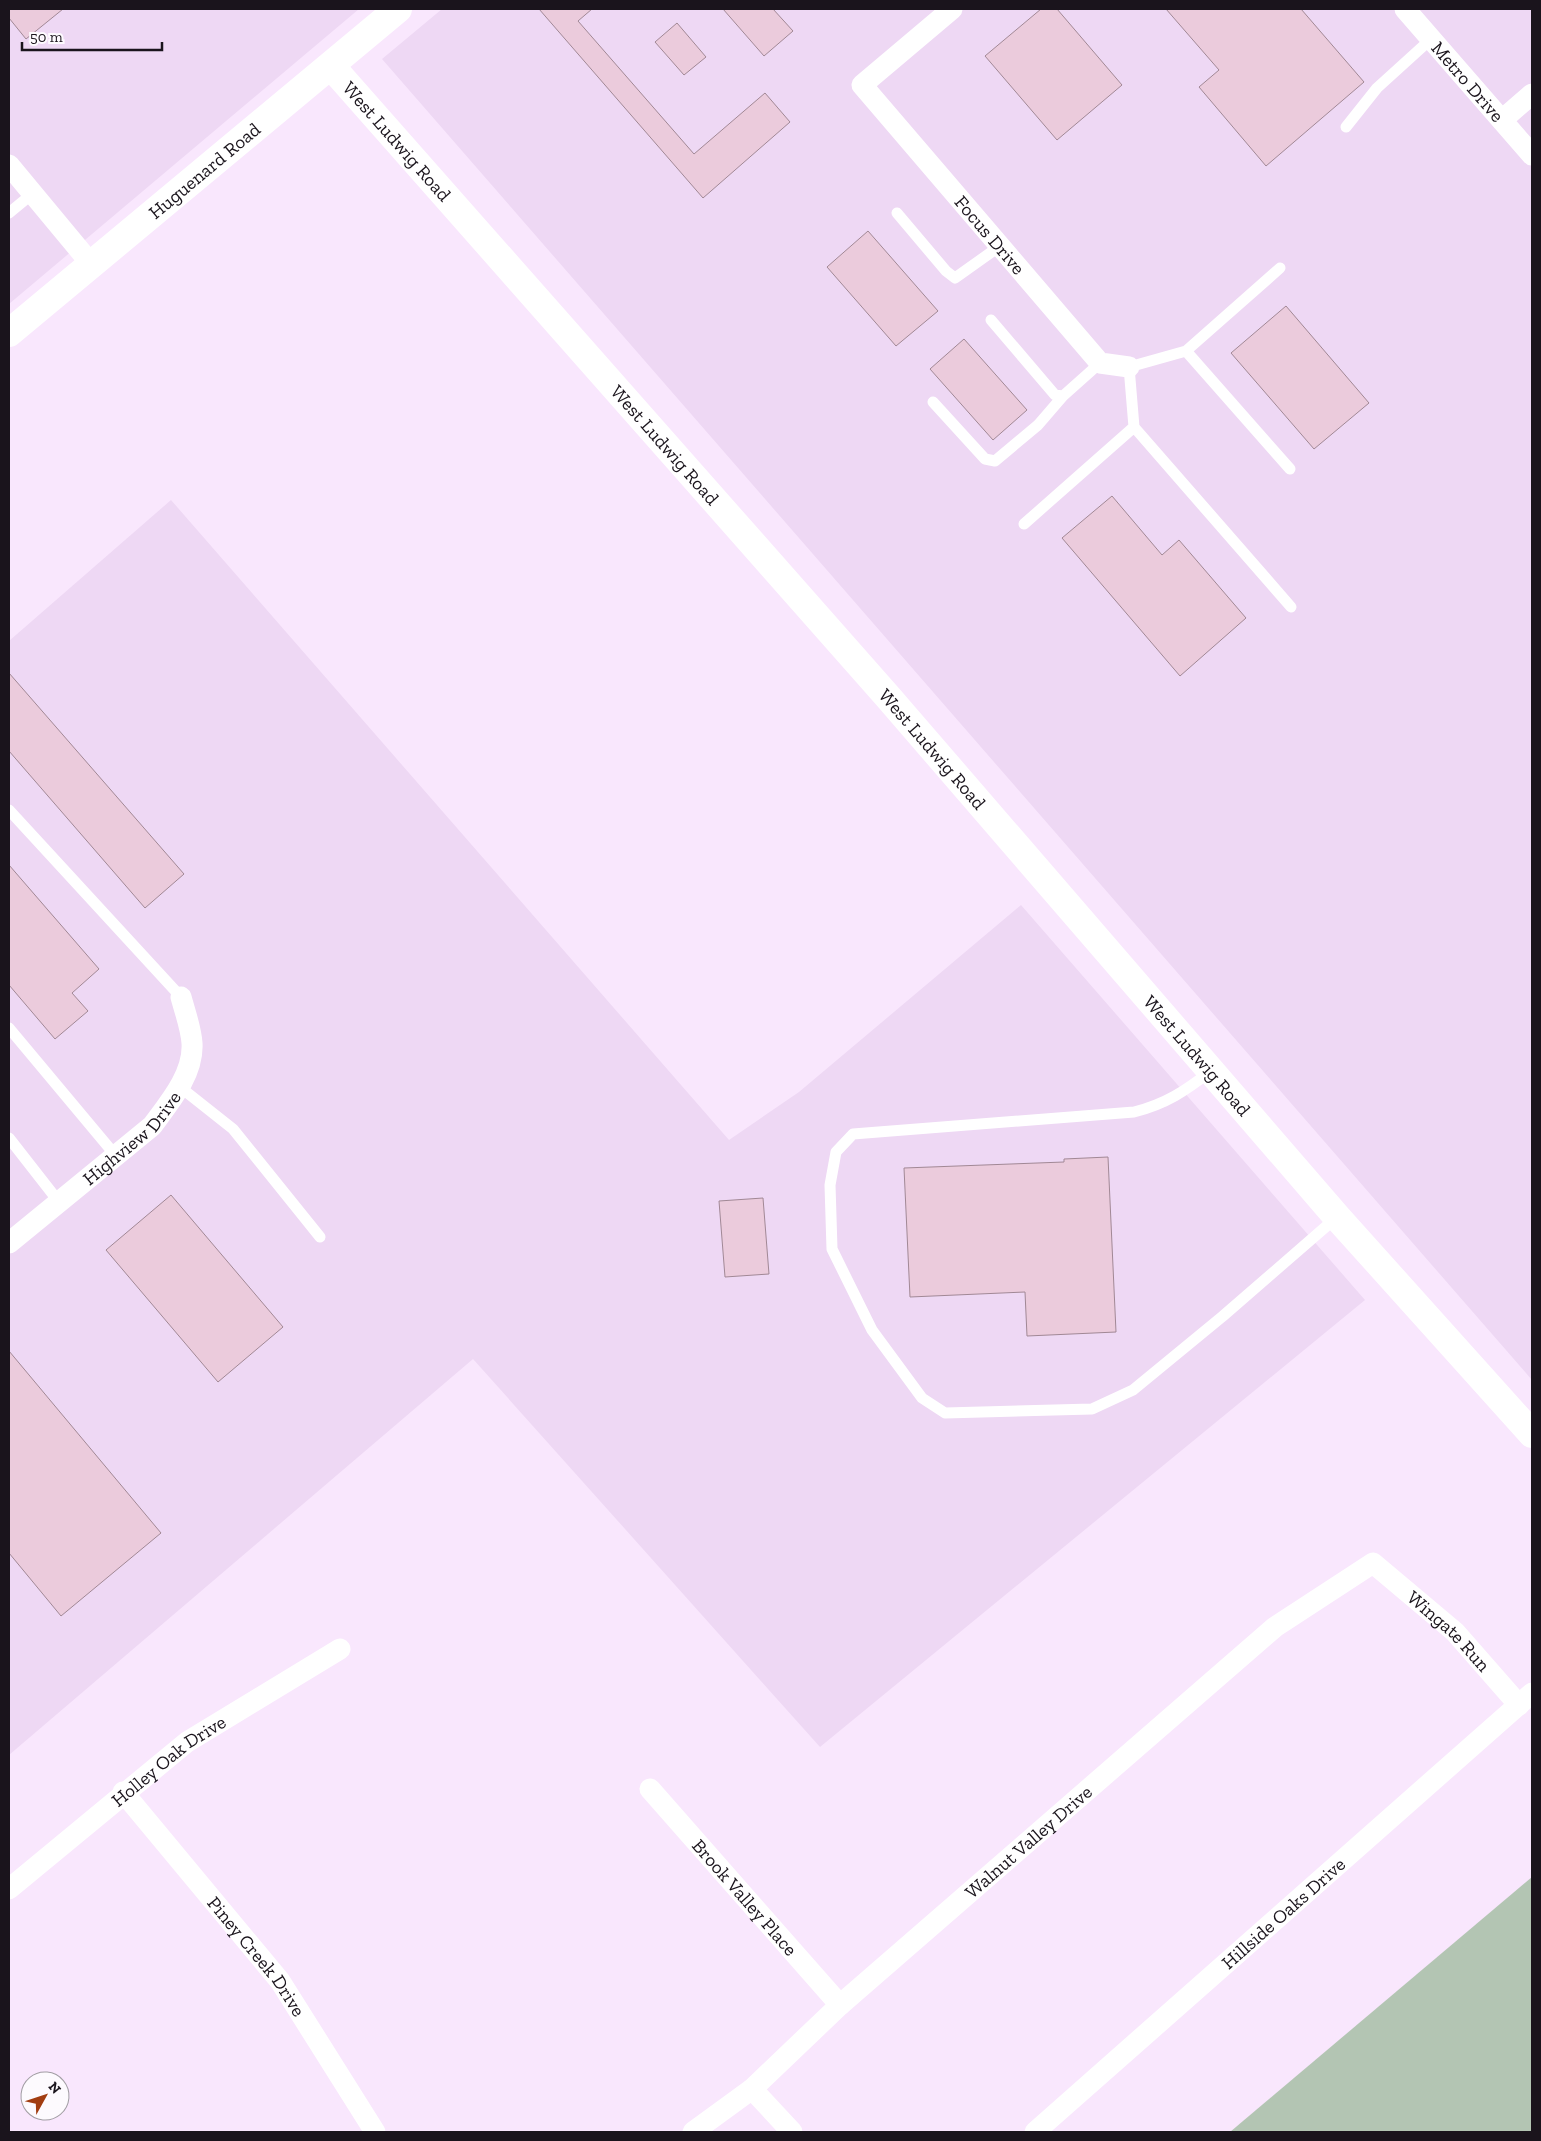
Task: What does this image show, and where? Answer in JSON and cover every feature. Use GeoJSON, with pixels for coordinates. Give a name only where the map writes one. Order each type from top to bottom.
{"type":"FeatureCollection","features":[{"type":"Feature","properties":{"kind":"main road","name":"Huguenard Road"},"geometry":{"type":"LineString","coordinates":[[9,333],[398,9]]}},
{"type":"Feature","properties":{"kind":"main road","name":"West Ludwig Road"},"geometry":{"type":"LineString","coordinates":[[331,66],[888,697],[1338,1217],[1532,1434]]}},
{"type":"Feature","properties":{"kind":"street","name":"Focus Drive"},"geometry":{"type":"LineString","coordinates":[[952,9],[862,85],[1100,363]]}},
{"type":"Feature","properties":{"kind":"street","name":"Metro Drive"},"geometry":{"type":"LineString","coordinates":[[1405,9],[1532,156]]}},
{"type":"Feature","properties":{"kind":"street"},"geometry":{"type":"LineString","coordinates":[[1502,120],[1532,94]]}},
{"type":"Feature","properties":{"kind":"street"},"geometry":{"type":"LineString","coordinates":[[9,165],[92,265]]}},
{"type":"Feature","properties":{"kind":"street"},"geometry":{"type":"LineString","coordinates":[[1100,363],[1128,367]]}},
{"type":"Feature","properties":{"kind":"street","name":"Highview Drive"},"geometry":{"type":"LineString","coordinates":[[9,1243],[152,1126],[180,1087],[189,1062],[192,1043],[181,997]]}},
{"type":"Feature","properties":{"kind":"street","name":"Wingate Run"},"geometry":{"type":"LineString","coordinates":[[1373,1563],[1455,1632],[1525,1699]]}},
{"type":"Feature","properties":{"kind":"street","name":"Walnut Valley Drive"},"geometry":{"type":"LineString","coordinates":[[693,2132],[752,2089],[840,2005],[1275,1627],[1373,1563]]}},
{"type":"Feature","properties":{"kind":"street","name":"Holley Oak Drive"},"geometry":{"type":"LineString","coordinates":[[9,1889],[123,1792],[186,1742],[340,1649]]}},
{"type":"Feature","properties":{"kind":"street","name":"Hillside Oaks Drive"},"geometry":{"type":"LineString","coordinates":[[1035,2132],[1525,1699]]}},
{"type":"Feature","properties":{"kind":"street","name":"Brook Valley Place"},"geometry":{"type":"LineString","coordinates":[[650,1789],[840,2005]]}},
{"type":"Feature","properties":{"kind":"street","name":"Piney Creek Drive"},"geometry":{"type":"LineString","coordinates":[[123,1792],[280,1981],[375,2132]]}},
{"type":"Feature","properties":{"kind":"street"},"geometry":{"type":"LineString","coordinates":[[752,2089],[792,2132]]}},
{"type":"Feature","properties":{"kind":"lane"},"geometry":{"type":"LineString","coordinates":[[1346,127],[1377,88],[1431,39]]}},
{"type":"Feature","properties":{"kind":"lane"},"geometry":{"type":"LineString","coordinates":[[9,214],[32,194]]}},
{"type":"Feature","properties":{"kind":"lane"},"geometry":{"type":"LineString","coordinates":[[897,213],[946,271],[955,278],[1000,246]]}},
{"type":"Feature","properties":{"kind":"lane"},"geometry":{"type":"LineString","coordinates":[[1280,268],[1186,351],[1128,367],[1134,427],[1291,607]]}},
{"type":"Feature","properties":{"kind":"lane"},"geometry":{"type":"LineString","coordinates":[[991,320],[1056,395],[1062,396]]}},
{"type":"Feature","properties":{"kind":"lane"},"geometry":{"type":"LineString","coordinates":[[1186,351],[1290,469]]}},
{"type":"Feature","properties":{"kind":"lane"},"geometry":{"type":"LineString","coordinates":[[933,402],[985,459],[994,461],[1038,425],[1062,396],[1100,363]]}},
{"type":"Feature","properties":{"kind":"lane"},"geometry":{"type":"LineString","coordinates":[[1024,524],[1134,427]]}},
{"type":"Feature","properties":{"kind":"lane"},"geometry":{"type":"LineString","coordinates":[[9,810],[181,997]]}},
{"type":"Feature","properties":{"kind":"lane"},"geometry":{"type":"LineString","coordinates":[[9,1028],[116,1156]]}},
{"type":"Feature","properties":{"kind":"lane"},"geometry":{"type":"LineString","coordinates":[[1211,1070],[1190,1087],[1159,1106],[1134,1112],[853,1134],[836,1152],[830,1185],[832,1249],[872,1330],[922,1398],[945,1413],[1092,1409],[1133,1390],[1338,1217]]}},
{"type":"Feature","properties":{"kind":"lane"},"geometry":{"type":"LineString","coordinates":[[180,1087],[233,1129],[320,1237]]}},
{"type":"Feature","properties":{"kind":"lane"},"geometry":{"type":"LineString","coordinates":[[9,1138],[59,1202]]}},
{"type":"Feature","properties":{"kind":"shaded area"},"geometry":{"type":"Polygon","coordinates":[[[9,9],[359,9],[9,304],[9,9]]]}},
{"type":"Feature","properties":{"kind":"shaded area"},"geometry":{"type":"Polygon","coordinates":[[[442,9],[1532,9],[1532,1380],[382,59],[442,9]]]}},
{"type":"Feature","properties":{"kind":"shaded area"},"geometry":{"type":"Polygon","coordinates":[[[171,500],[729,1140],[799,1092],[1021,905],[1365,1300],[820,1747],[473,1359],[9,1755],[9,641],[171,500]]]}},
{"type":"Feature","properties":{"kind":"green space"},"geometry":{"type":"Polygon","coordinates":[[[1532,1877],[1532,2132],[1230,2132],[1532,1877]]]}},
{"type":"Feature","properties":{"kind":"building"},"geometry":{"type":"Polygon","coordinates":[[[9,9],[63,9],[26,39],[9,18],[9,9]]]}},
{"type":"Feature","properties":{"kind":"building"},"geometry":{"type":"Polygon","coordinates":[[[539,9],[592,9],[578,21],[694,154],[765,93],[790,122],[703,198],[539,9]]]}},
{"type":"Feature","properties":{"kind":"building"},"geometry":{"type":"Polygon","coordinates":[[[723,9],[773,9],[793,31],[764,56],[723,9]]]}},
{"type":"Feature","properties":{"kind":"building"},"geometry":{"type":"Polygon","coordinates":[[[1041,9],[1057,9],[1122,85],[1057,140],[985,56],[1041,9]]]}},
{"type":"Feature","properties":{"kind":"building"},"geometry":{"type":"Polygon","coordinates":[[[1166,9],[1301,9],[1364,82],[1266,166],[1199,87],[1219,70],[1166,9]]]}},
{"type":"Feature","properties":{"kind":"building"},"geometry":{"type":"Polygon","coordinates":[[[677,23],[706,57],[684,75],[655,42],[677,23]]]}},
{"type":"Feature","properties":{"kind":"building"},"geometry":{"type":"Polygon","coordinates":[[[868,231],[938,311],[896,346],[827,267],[868,231]]]}},
{"type":"Feature","properties":{"kind":"building"},"geometry":{"type":"Polygon","coordinates":[[[1286,306],[1369,403],[1314,449],[1231,353],[1286,306]]]}},
{"type":"Feature","properties":{"kind":"building"},"geometry":{"type":"Polygon","coordinates":[[[964,339],[1027,410],[993,440],[930,369],[964,339]]]}},
{"type":"Feature","properties":{"kind":"building"},"geometry":{"type":"Polygon","coordinates":[[[1112,496],[1162,555],[1179,540],[1246,618],[1180,676],[1062,538],[1112,496]]]}},
{"type":"Feature","properties":{"kind":"building"},"geometry":{"type":"Polygon","coordinates":[[[9,673],[184,874],[145,908],[9,751],[9,673]]]}},
{"type":"Feature","properties":{"kind":"building"},"geometry":{"type":"Polygon","coordinates":[[[9,865],[99,969],[72,993],[88,1011],[55,1039],[9,985],[9,865]]]}},
{"type":"Feature","properties":{"kind":"building"},"geometry":{"type":"Polygon","coordinates":[[[1108,1157],[1116,1332],[1027,1336],[1025,1292],[910,1297],[904,1168],[1064,1162],[1064,1159],[1108,1157]]]}},
{"type":"Feature","properties":{"kind":"building"},"geometry":{"type":"Polygon","coordinates":[[[171,1195],[283,1327],[218,1382],[106,1250],[171,1195]]]}},
{"type":"Feature","properties":{"kind":"building"},"geometry":{"type":"Polygon","coordinates":[[[763,1198],[769,1274],[725,1277],[719,1201],[763,1198]]]}},
{"type":"Feature","properties":{"kind":"building"},"geometry":{"type":"Polygon","coordinates":[[[9,1351],[161,1533],[61,1616],[9,1553],[9,1351]]]}}]}
